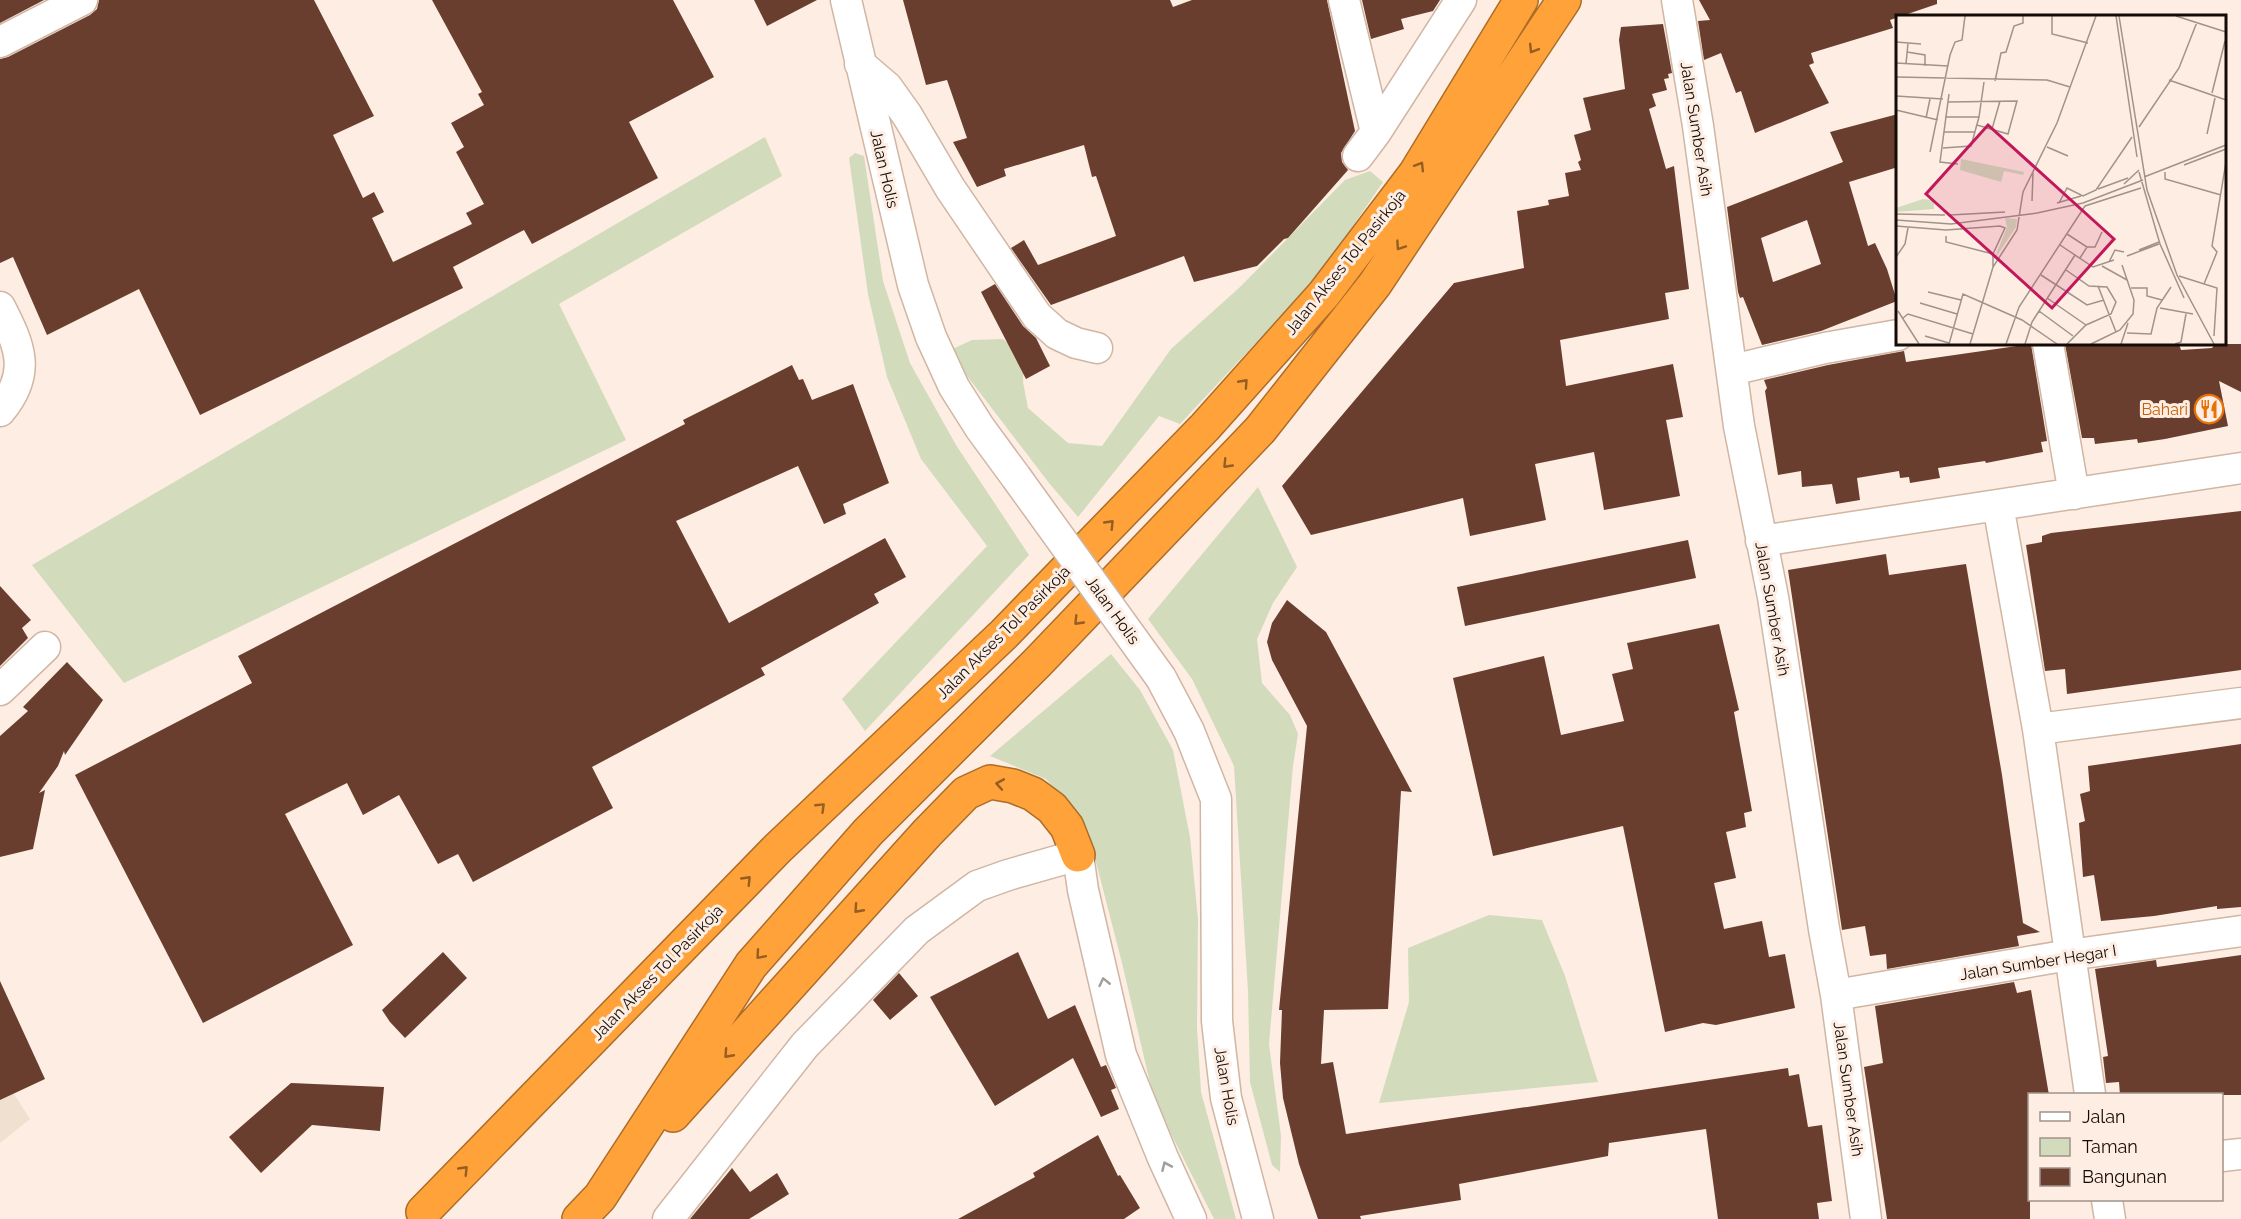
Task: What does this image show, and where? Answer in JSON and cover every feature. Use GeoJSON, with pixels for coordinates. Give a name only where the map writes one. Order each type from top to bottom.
{"type":"FeatureCollection","features":[{"type":"Feature","properties":{"kind":"highway","name":"Jalan Akses Tol Pasirkoja"},"geometry":{"type":"LineString","coordinates":[[423,1212],[778,848],[1004,634],[1205,427],[1324,294],[1415,174],[1521,0]]}},
{"type":"Feature","properties":{"kind":"highway","name":"Jalan Akses Tol Pasirkoja"},"geometry":{"type":"LineString","coordinates":[[589,1208],[751,965],[868,832],[1038,662],[1260,430],[1375,284],[1564,0]]}},
{"type":"Feature","properties":{"kind":"highway"},"geometry":{"type":"LineString","coordinates":[[589,1208],[818,953],[966,793],[990,782],[1013,786],[1033,794],[1052,808],[1067,827],[1078,855]]}},
{"type":"Feature","properties":{"kind":"street"},"geometry":{"type":"LineString","coordinates":[[0,42],[82,0]]}},
{"type":"Feature","properties":{"kind":"street","name":"Jalan Holis"},"geometry":{"type":"LineString","coordinates":[[846,0],[913,285],[931,337],[954,387],[980,428],[1161,678],[1193,740],[1216,799],[1217,1021],[1220,1054],[1226,1098],[1258,1219]]}},
{"type":"Feature","properties":{"kind":"street"},"geometry":{"type":"LineString","coordinates":[[1344,0],[1376,132]]}},
{"type":"Feature","properties":{"kind":"street"},"geometry":{"type":"LineString","coordinates":[[1358,156],[1461,0]]}},
{"type":"Feature","properties":{"kind":"street","name":"Jalan Sumber Asih"},"geometry":{"type":"LineString","coordinates":[[1677,0],[1698,126],[1739,426],[1773,597],[1836,995],[1866,1219]]}},
{"type":"Feature","properties":{"kind":"street"},"geometry":{"type":"LineString","coordinates":[[860,64],[887,87],[907,115],[950,188],[1036,316],[1057,334],[1076,343],[1097,348]]}},
{"type":"Feature","properties":{"kind":"street"},"geometry":{"type":"LineString","coordinates":[[0,307],[14,335],[21,359],[19,374],[9,400],[0,411]]}},
{"type":"Feature","properties":{"kind":"street"},"geometry":{"type":"LineString","coordinates":[[1732,370],[1825,348],[1896,335]]}},
{"type":"Feature","properties":{"kind":"street"},"geometry":{"type":"LineString","coordinates":[[2048,345],[2074,494]]}},
{"type":"Feature","properties":{"kind":"street"},"geometry":{"type":"LineString","coordinates":[[1761,541],[2241,468]]}},
{"type":"Feature","properties":{"kind":"street"},"geometry":{"type":"LineString","coordinates":[[1998,504],[2038,729],[2090,1093]]}},
{"type":"Feature","properties":{"kind":"street"},"geometry":{"type":"LineString","coordinates":[[0,690],[45,646]]}},
{"type":"Feature","properties":{"kind":"street"},"geometry":{"type":"LineString","coordinates":[[2038,729],[2241,703]]}},
{"type":"Feature","properties":{"kind":"street"},"geometry":{"type":"LineString","coordinates":[[668,1219],[805,1045],[917,930],[977,886],[1078,855],[1083,890],[1121,1055],[1187,1218]]}},
{"type":"Feature","properties":{"kind":"street","name":"Jalan Sumber Hegar I"},"geometry":{"type":"LineString","coordinates":[[1836,995],[2069,955],[2241,931]]}},
{"type":"Feature","properties":{"kind":"street"},"geometry":{"type":"LineString","coordinates":[[2223,1156],[2241,1154]]}},
{"type":"Feature","properties":{"kind":"street"},"geometry":{"type":"LineString","coordinates":[[2107,1201],[2110,1219]]}},
{"type":"Feature","properties":{"kind":"shaded area"},"geometry":{"type":"Polygon","coordinates":[[[0,1072],[30,1119],[0,1143],[0,1072]]]}},
{"type":"Feature","properties":{"kind":"green space"},"geometry":{"type":"Polygon","coordinates":[[[765,137],[782,176],[559,304],[626,440],[124,683],[32,565],[765,137]]]}},
{"type":"Feature","properties":{"kind":"green space"},"geometry":{"type":"Polygon","coordinates":[[[855,153],[864,156],[883,281],[910,363],[956,445],[1029,555],[865,731],[842,699],[987,546],[921,459],[887,377],[868,294],[849,158],[855,153]]]}},
{"type":"Feature","properties":{"kind":"green space"},"geometry":{"type":"Polygon","coordinates":[[[1370,171],[1383,182],[1321,273],[1180,424],[1159,416],[1078,517],[1049,483],[948,351],[972,340],[1003,339],[1024,356],[1023,382],[1028,408],[1068,443],[1102,446],[1171,349],[1240,287],[1345,180],[1370,171]]]}},
{"type":"Feature","properties":{"kind":"green space"},"geometry":{"type":"Polygon","coordinates":[[[1258,487],[1297,567],[1273,603],[1257,639],[1262,683],[1290,715],[1298,734],[1293,766],[1269,1044],[1281,1136],[1280,1172],[1272,1165],[1250,1082],[1248,991],[1234,766],[1192,679],[1148,619],[1258,487]]]}},
{"type":"Feature","properties":{"kind":"green space"},"geometry":{"type":"Polygon","coordinates":[[[1111,654],[1140,690],[1173,750],[1190,837],[1198,919],[1197,1027],[1201,1092],[1236,1219],[1214,1219],[1154,1100],[1088,831],[1046,779],[990,756],[1111,654]]]}},
{"type":"Feature","properties":{"kind":"green space"},"geometry":{"type":"Polygon","coordinates":[[[1489,915],[1542,920],[1565,976],[1598,1082],[1379,1103],[1409,1002],[1408,948],[1489,915]]]}},
{"type":"Feature","properties":{"kind":"building"},"geometry":{"type":"Polygon","coordinates":[[[0,0],[44,0],[0,23],[0,0]]]}},
{"type":"Feature","properties":{"kind":"building"},"geometry":{"type":"Polygon","coordinates":[[[99,0],[314,0],[374,116],[333,135],[363,198],[374,192],[384,212],[372,218],[393,262],[472,224],[466,213],[484,204],[456,152],[464,147],[451,123],[484,105],[478,94],[482,92],[432,0],[673,0],[714,77],[629,122],[658,178],[532,244],[524,230],[453,267],[463,288],[200,415],[139,289],[47,335],[13,257],[0,263],[0,59],[90,15],[97,9],[99,0]]]}},
{"type":"Feature","properties":{"kind":"building"},"geometry":{"type":"Polygon","coordinates":[[[754,0],[817,0],[767,26],[754,0]]]}},
{"type":"Feature","properties":{"kind":"building"},"geometry":{"type":"Polygon","coordinates":[[[903,0],[1170,0],[1173,7],[1192,0],[1327,0],[1355,131],[1341,153],[1342,162],[1348,170],[1288,238],[1284,239],[1257,266],[1194,282],[1184,256],[1051,305],[1011,248],[1024,240],[1038,265],[1116,236],[1096,176],[1092,177],[1084,145],[1004,169],[1006,176],[977,187],[953,142],[967,138],[947,80],[926,85],[903,0]]]}},
{"type":"Feature","properties":{"kind":"building"},"geometry":{"type":"Polygon","coordinates":[[[1362,0],[1440,0],[1433,11],[1401,19],[1404,29],[1371,39],[1362,0]]]}},
{"type":"Feature","properties":{"kind":"building"},"geometry":{"type":"Polygon","coordinates":[[[1699,0],[1937,0],[1937,4],[1905,15],[1896,15],[1896,18],[1890,20],[1893,28],[1811,53],[1814,63],[1809,65],[1829,103],[1755,133],[1741,91],[1736,93],[1721,53],[1704,60],[1698,21],[1710,20],[1699,0]]]}},
{"type":"Feature","properties":{"kind":"building"},"geometry":{"type":"Polygon","coordinates":[[[1663,24],[1672,73],[1668,74],[1669,78],[1664,79],[1667,90],[1652,94],[1656,106],[1649,109],[1666,169],[1674,166],[1689,289],[1665,293],[1669,319],[1560,340],[1566,386],[1673,364],[1683,417],[1666,420],[1680,496],[1604,510],[1594,452],[1535,464],[1546,520],[1470,536],[1463,498],[1311,535],[1282,486],[1454,283],[1524,268],[1517,211],[1549,205],[1548,200],[1569,196],[1565,173],[1581,170],[1578,162],[1581,160],[1574,135],[1591,130],[1583,98],[1625,89],[1619,40],[1621,27],[1663,24]]]}},
{"type":"Feature","properties":{"kind":"building"},"geometry":{"type":"Polygon","coordinates":[[[1896,115],[1896,168],[1849,182],[1868,246],[1875,243],[1887,269],[1896,301],[1821,331],[1762,345],[1743,297],[1740,298],[1738,292],[1727,207],[1843,162],[1830,132],[1896,115]],[[1807,220],[1761,238],[1773,282],[1821,264],[1807,220]]]}},
{"type":"Feature","properties":{"kind":"building"},"geometry":{"type":"Polygon","coordinates":[[[995,284],[1023,326],[1036,338],[1050,366],[1026,379],[981,292],[995,284]]]}},
{"type":"Feature","properties":{"kind":"building"},"geometry":{"type":"Polygon","coordinates":[[[2241,344],[2241,392],[2219,381],[2228,426],[2138,443],[2137,439],[2095,444],[2094,438],[2082,438],[2065,345],[2179,345],[2181,350],[2241,344]]]}},
{"type":"Feature","properties":{"kind":"building"},"geometry":{"type":"Polygon","coordinates":[[[2031,345],[2047,441],[2041,442],[2043,452],[1986,463],[1985,461],[1938,468],[1940,478],[1910,483],[1909,477],[1900,478],[1899,471],[1857,478],[1860,500],[1836,504],[1832,484],[1802,487],[1801,471],[1778,475],[1765,391],[1767,388],[1764,380],[1904,351],[1906,362],[2031,345]]]}},
{"type":"Feature","properties":{"kind":"building"},"geometry":{"type":"Polygon","coordinates":[[[792,365],[799,380],[803,379],[812,400],[853,384],[889,483],[843,504],[846,514],[824,524],[798,466],[676,521],[729,623],[885,538],[906,577],[874,594],[879,603],[761,668],[765,675],[592,767],[613,808],[473,882],[458,854],[438,864],[399,795],[363,815],[347,783],[285,814],[353,945],[203,1023],[75,775],[252,683],[238,656],[685,424],[683,420],[792,365]]]}},
{"type":"Feature","properties":{"kind":"building"},"geometry":{"type":"Polygon","coordinates":[[[2241,511],[2241,670],[2067,694],[2065,669],[2045,671],[2026,545],[2042,542],[2042,536],[2051,533],[2241,511]]]}},
{"type":"Feature","properties":{"kind":"building"},"geometry":{"type":"Polygon","coordinates":[[[1688,540],[1696,578],[1465,626],[1457,587],[1688,540]]]}},
{"type":"Feature","properties":{"kind":"building"},"geometry":{"type":"Polygon","coordinates":[[[1886,554],[1889,575],[1966,564],[2002,775],[2023,923],[2040,932],[2017,936],[2019,946],[1887,969],[1886,954],[1870,956],[1865,926],[1842,930],[1788,570],[1886,554]]]}},
{"type":"Feature","properties":{"kind":"building"},"geometry":{"type":"Polygon","coordinates":[[[0,586],[31,620],[22,628],[28,638],[0,666],[0,586]]]}},
{"type":"Feature","properties":{"kind":"building"},"geometry":{"type":"Polygon","coordinates":[[[1287,600],[1326,632],[1412,792],[1401,791],[1388,1009],[1324,1010],[1321,1064],[1333,1062],[1346,1134],[1788,1068],[1789,1076],[1799,1074],[1808,1127],[1822,1125],[1832,1201],[1817,1203],[1819,1219],[1718,1219],[1706,1129],[1609,1143],[1608,1156],[1459,1184],[1461,1200],[1360,1216],[1361,1219],[1318,1219],[1299,1164],[1283,1098],[1280,1063],[1282,1010],[1279,1010],[1307,726],[1272,660],[1267,642],[1272,623],[1287,600]]]}},
{"type":"Feature","properties":{"kind":"building"},"geometry":{"type":"Polygon","coordinates":[[[1719,624],[1739,710],[1734,712],[1752,811],[1744,813],[1746,827],[1726,832],[1736,878],[1714,883],[1724,929],[1762,921],[1769,957],[1785,954],[1795,1008],[1716,1025],[1703,1023],[1665,1032],[1623,826],[1493,856],[1453,678],[1544,656],[1561,735],[1624,721],[1612,674],[1633,669],[1627,643],[1719,624]]]}},
{"type":"Feature","properties":{"kind":"building"},"geometry":{"type":"Polygon","coordinates":[[[67,662],[103,700],[65,755],[64,751],[58,766],[39,793],[45,790],[33,849],[0,857],[0,736],[28,711],[23,707],[67,662]]]}},
{"type":"Feature","properties":{"kind":"building"},"geometry":{"type":"Polygon","coordinates":[[[2241,744],[2241,907],[2217,909],[2217,906],[2154,916],[2101,921],[2094,875],[2083,877],[2079,823],[2085,821],[2080,794],[2090,791],[2088,766],[2241,744]]]}},
{"type":"Feature","properties":{"kind":"building"},"geometry":{"type":"Polygon","coordinates":[[[443,952],[467,978],[405,1038],[382,1010],[443,952]]]}},
{"type":"Feature","properties":{"kind":"building"},"geometry":{"type":"Polygon","coordinates":[[[1018,952],[1048,1019],[1075,1005],[1101,1067],[1106,1065],[1116,1088],[1111,1090],[1119,1109],[1101,1117],[1073,1058],[995,1106],[930,997],[1018,952]]]}},
{"type":"Feature","properties":{"kind":"building"},"geometry":{"type":"Polygon","coordinates":[[[2241,955],[2241,1095],[2120,1093],[2119,1082],[2106,1083],[2103,1057],[2108,1056],[2095,969],[2156,960],[2157,967],[2241,955]]]}},
{"type":"Feature","properties":{"kind":"building"},"geometry":{"type":"Polygon","coordinates":[[[899,973],[918,996],[890,1020],[873,1000],[899,973]]]}},
{"type":"Feature","properties":{"kind":"building"},"geometry":{"type":"Polygon","coordinates":[[[0,981],[45,1079],[0,1100],[0,981]]]}},
{"type":"Feature","properties":{"kind":"building"},"geometry":{"type":"Polygon","coordinates":[[[2014,982],[2017,993],[2031,990],[2049,1093],[2028,1093],[2030,1219],[1887,1219],[1864,1067],[1883,1063],[1875,1006],[2014,982]]]}},
{"type":"Feature","properties":{"kind":"building"},"geometry":{"type":"Polygon","coordinates":[[[291,1083],[384,1087],[380,1131],[312,1125],[261,1173],[229,1137],[291,1083]]]}},
{"type":"Feature","properties":{"kind":"building"},"geometry":{"type":"Polygon","coordinates":[[[1098,1135],[1118,1176],[1120,1175],[1140,1208],[1124,1219],[958,1219],[1035,1177],[1033,1173],[1098,1135]]]}},
{"type":"Feature","properties":{"kind":"building"},"geometry":{"type":"Polygon","coordinates":[[[732,1168],[750,1192],[777,1173],[789,1194],[749,1219],[690,1219],[732,1168]]]}},
{"type":"Feature","properties":{"kind":"place","name":"Bahari"},"geometry":{"type":"Point","coordinates":[2209,409]}}]}
